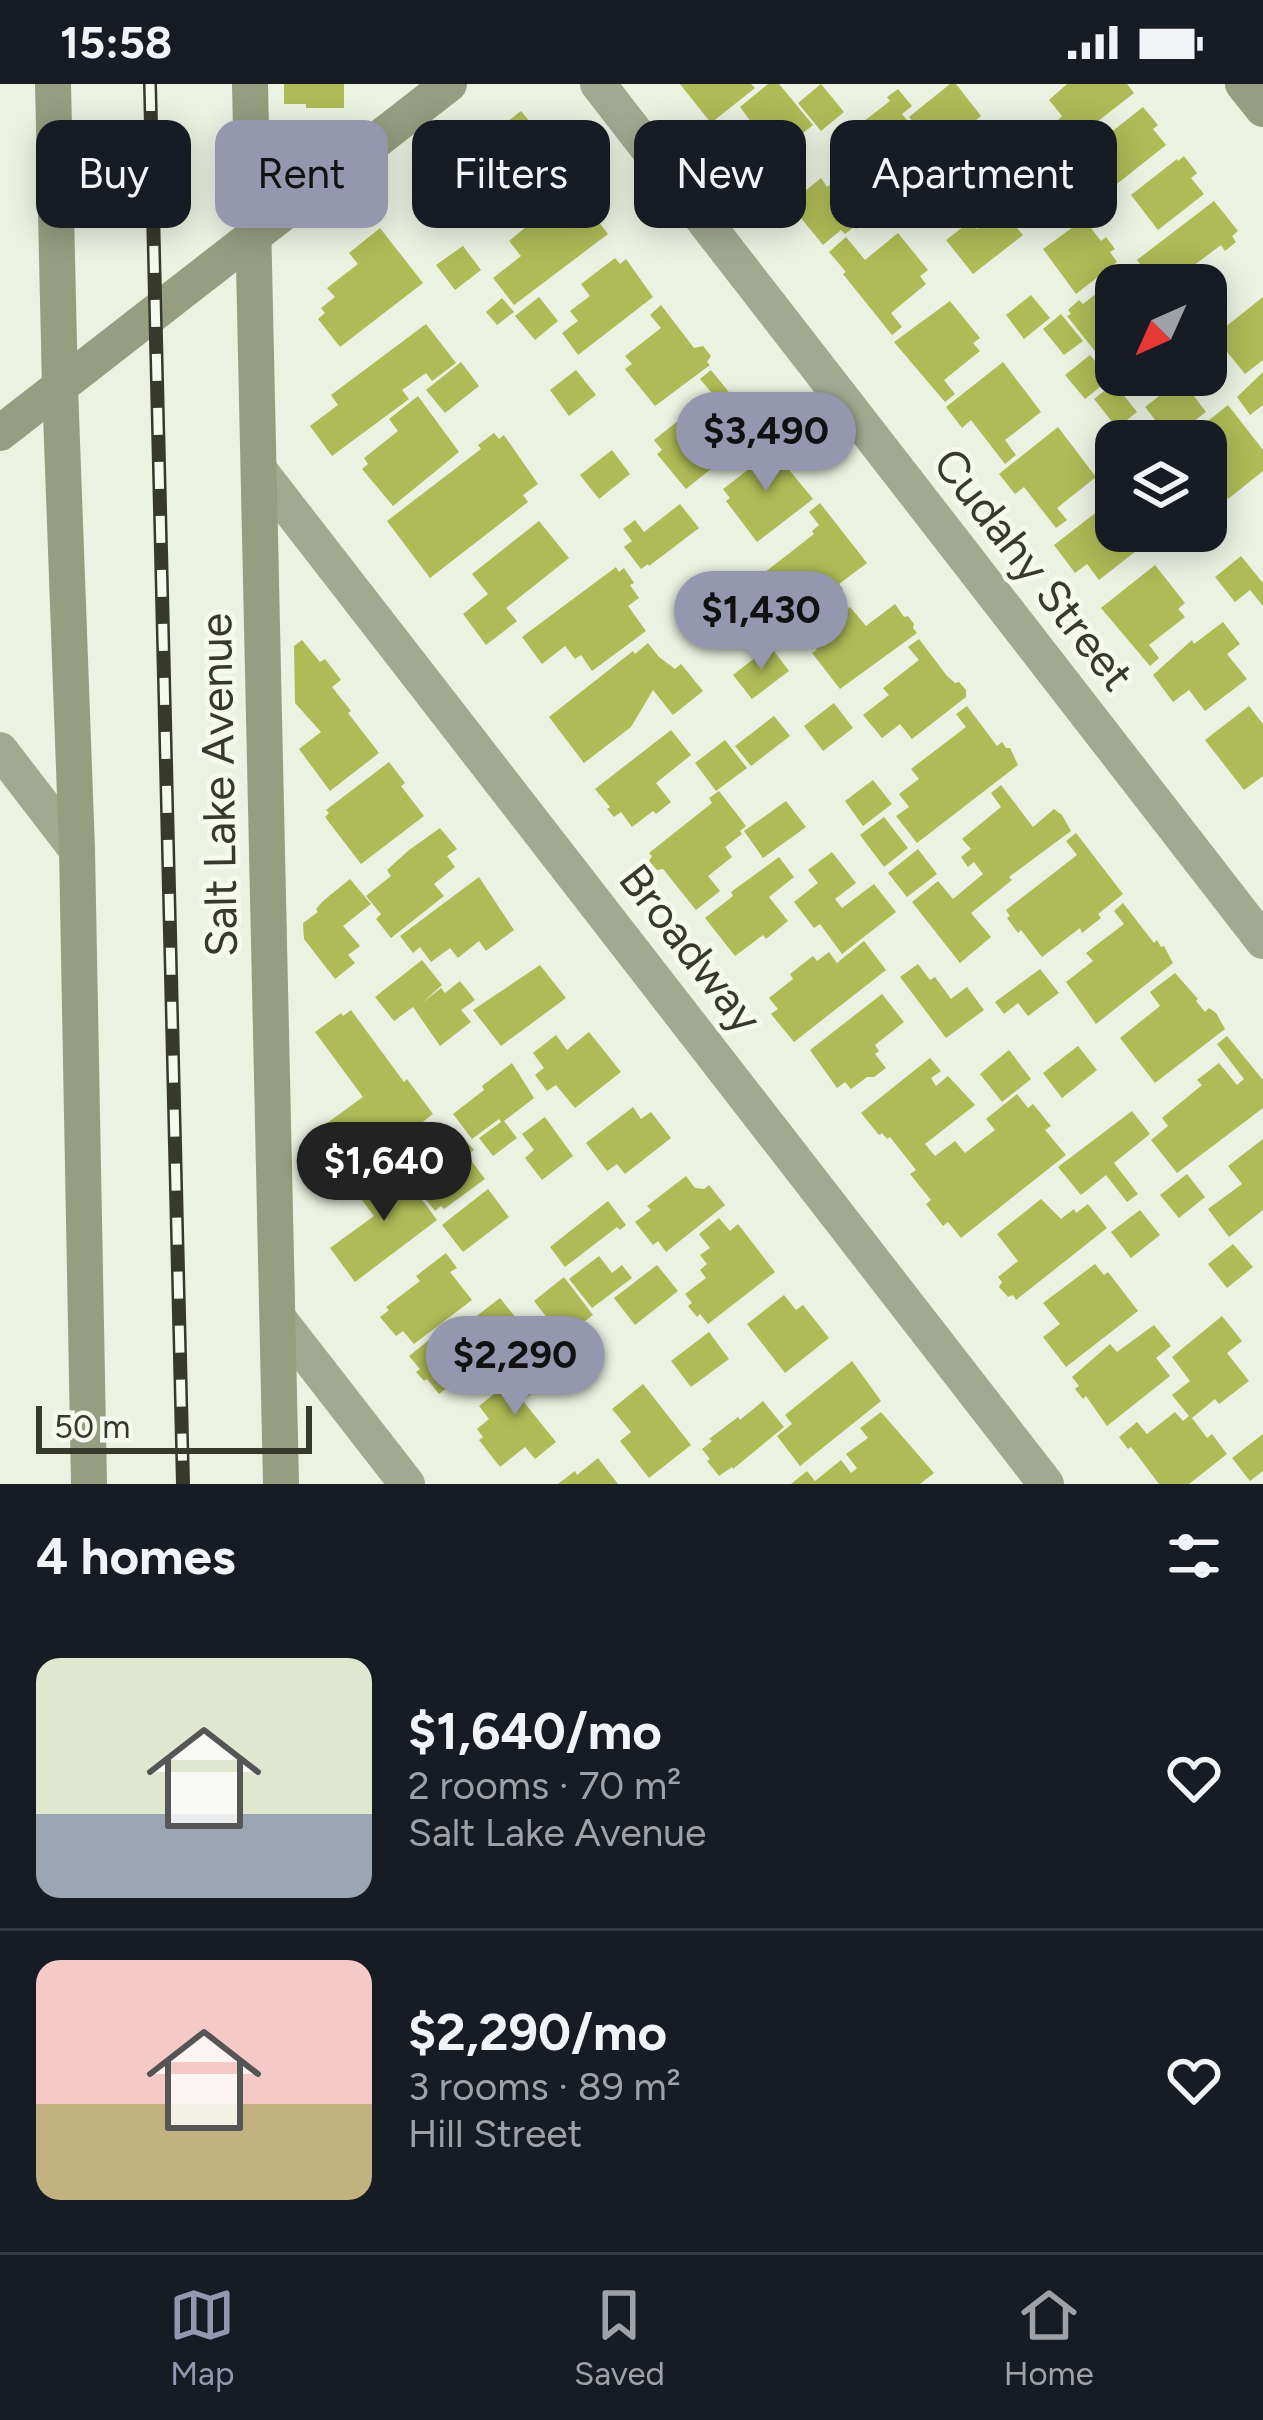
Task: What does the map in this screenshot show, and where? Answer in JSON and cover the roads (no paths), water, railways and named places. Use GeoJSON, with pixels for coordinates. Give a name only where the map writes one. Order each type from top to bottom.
{"type":"FeatureCollection","features":[{"type":"Feature","properties":{"kind":"street"},"geometry":{"type":"LineString","coordinates":[[53,84],[77,850],[89,1484]]}},
{"type":"Feature","properties":{"kind":"street","name":"Salt Lake Avenue"},"geometry":{"type":"LineString","coordinates":[[250,84],[281,1484]]}},
{"type":"Feature","properties":{"kind":"street"},"geometry":{"type":"LineString","coordinates":[[0,433],[449,84]]}},
{"type":"Feature","properties":{"kind":"street","name":"Cudahy Street"},"geometry":{"type":"LineString","coordinates":[[598,84],[1263,941]]}},
{"type":"Feature","properties":{"kind":"street"},"geometry":{"type":"LineString","coordinates":[[1244,84],[1263,109]]}},
{"type":"Feature","properties":{"kind":"street","name":"Broadway"},"geometry":{"type":"LineString","coordinates":[[260,471],[1046,1484]]}},
{"type":"Feature","properties":{"kind":"street"},"geometry":{"type":"LineString","coordinates":[[0,750],[77,850]]}},
{"type":"Feature","properties":{"kind":"street"},"geometry":{"type":"LineString","coordinates":[[278,1318],[407,1484]]}},
{"type":"Feature","properties":{"kind":"railway"},"geometry":{"type":"LineString","coordinates":[[150,84],[183,1484]]}}]}
